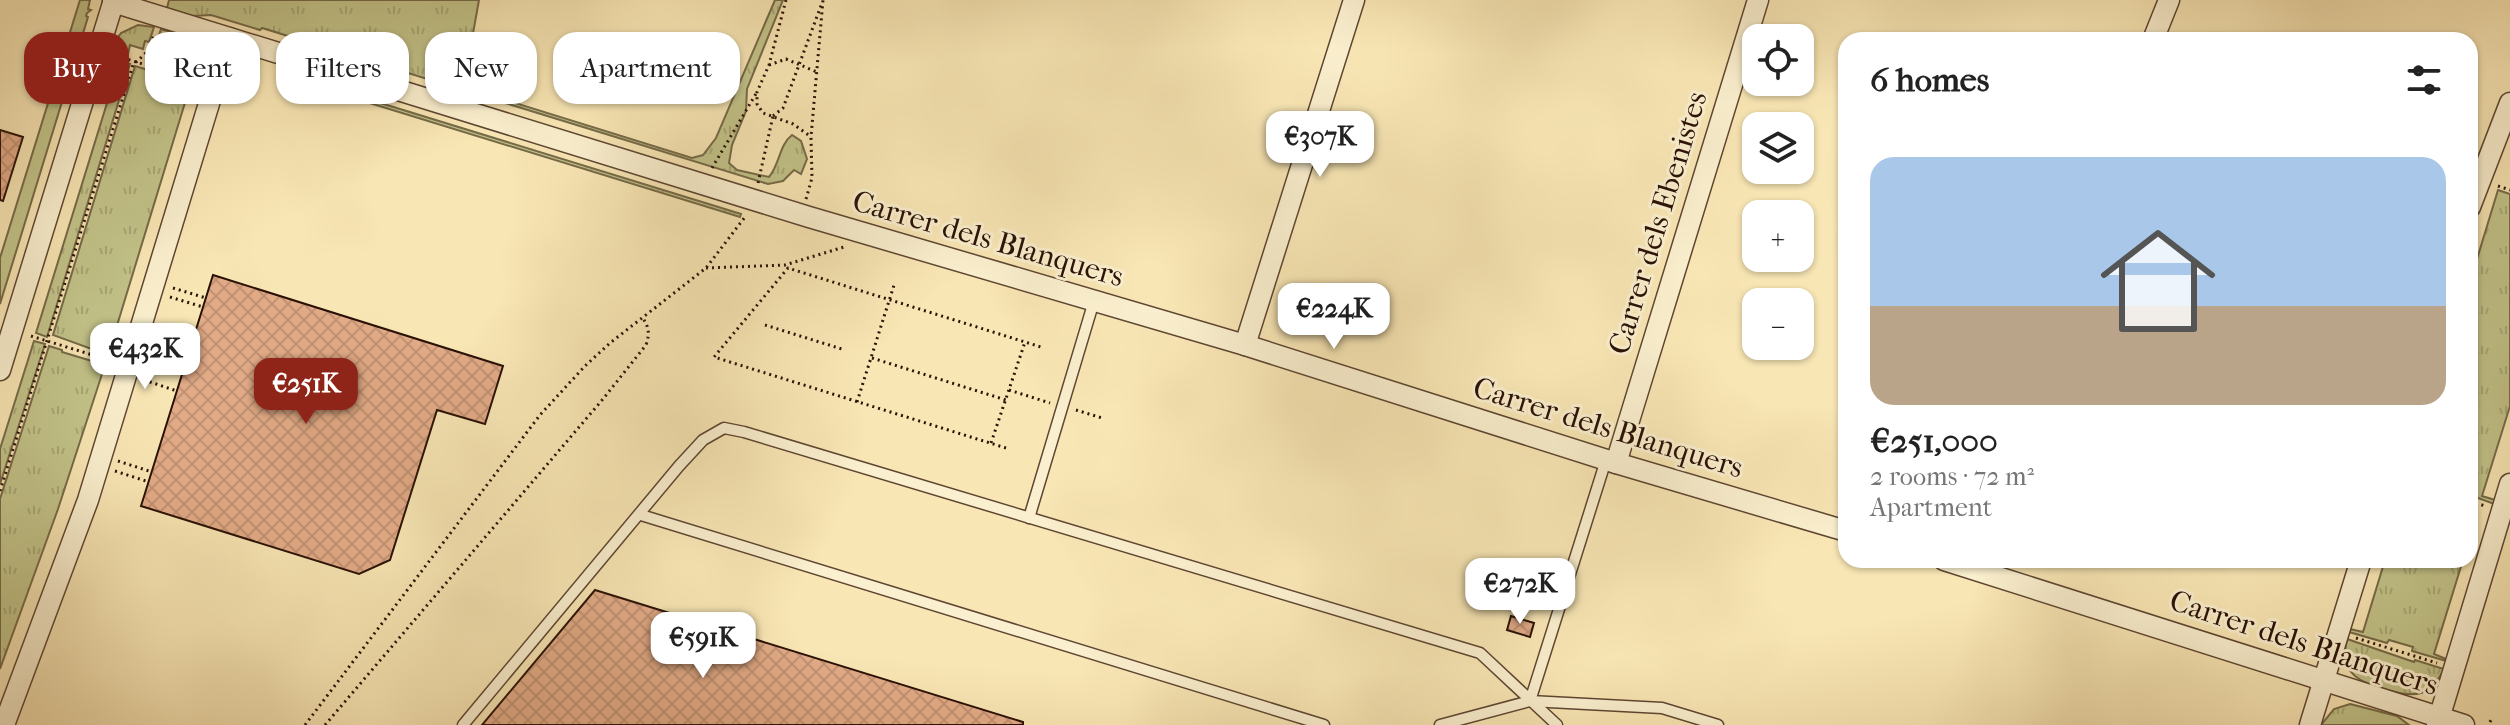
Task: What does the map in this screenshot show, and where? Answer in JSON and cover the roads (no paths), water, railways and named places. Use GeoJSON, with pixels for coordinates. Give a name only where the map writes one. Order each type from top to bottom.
{"type":"FeatureCollection","features":[{"type":"Feature","properties":{"kind":"street"},"geometry":{"type":"LineString","coordinates":[[1245,345],[1354,0]]}},
{"type":"Feature","properties":{"kind":"street","name":"Carrer dels Ebenistes"},"geometry":{"type":"LineString","coordinates":[[1611,461],[1758,0]]}},
{"type":"Feature","properties":{"kind":"street"},"geometry":{"type":"LineString","coordinates":[[2156,32],[2169,0]]}},
{"type":"Feature","properties":{"kind":"street"},"geometry":{"type":"LineString","coordinates":[[0,370],[113,1]]}},
{"type":"Feature","properties":{"kind":"street","name":"Carrer dels Blanquers"},"geometry":{"type":"LineString","coordinates":[[113,1],[210,32]]}},
{"type":"Feature","properties":{"kind":"street","name":"Carrer dels Blanquers"},"geometry":{"type":"LineString","coordinates":[[260,48],[802,215],[1245,345],[1611,461],[1838,529]]}},
{"type":"Feature","properties":{"kind":"street"},"geometry":{"type":"LineString","coordinates":[[2478,186],[2510,103]]}},
{"type":"Feature","properties":{"kind":"street"},"geometry":{"type":"LineString","coordinates":[[4,725],[91,490],[209,104]]}},
{"type":"Feature","properties":{"kind":"street"},"geometry":{"type":"LineString","coordinates":[[2438,721],[2510,484]]}},
{"type":"Feature","properties":{"kind":"street","name":"Carrer dels Blanquers"},"geometry":{"type":"LineString","coordinates":[[1993,568],[2438,721],[2464,725]]}},
{"type":"Feature","properties":{"kind":"street"},"geometry":{"type":"LineString","coordinates":[[2310,725],[2359,568]]}},
{"type":"Feature","properties":{"kind":"lane"},"geometry":{"type":"LineString","coordinates":[[1029,518],[1094,301]]}},
{"type":"Feature","properties":{"kind":"lane"},"geometry":{"type":"LineString","coordinates":[[463,725],[679,466],[703,440],[724,428],[1480,653],[1557,725]]}},
{"type":"Feature","properties":{"kind":"lane"},"geometry":{"type":"LineString","coordinates":[[1530,701],[1611,461]]}},
{"type":"Feature","properties":{"kind":"lane"},"geometry":{"type":"LineString","coordinates":[[641,515],[1324,725]]}},
{"type":"Feature","properties":{"kind":"lane"},"geometry":{"type":"LineString","coordinates":[[1440,725],[1530,701],[1662,708],[1718,725]]}}]}
